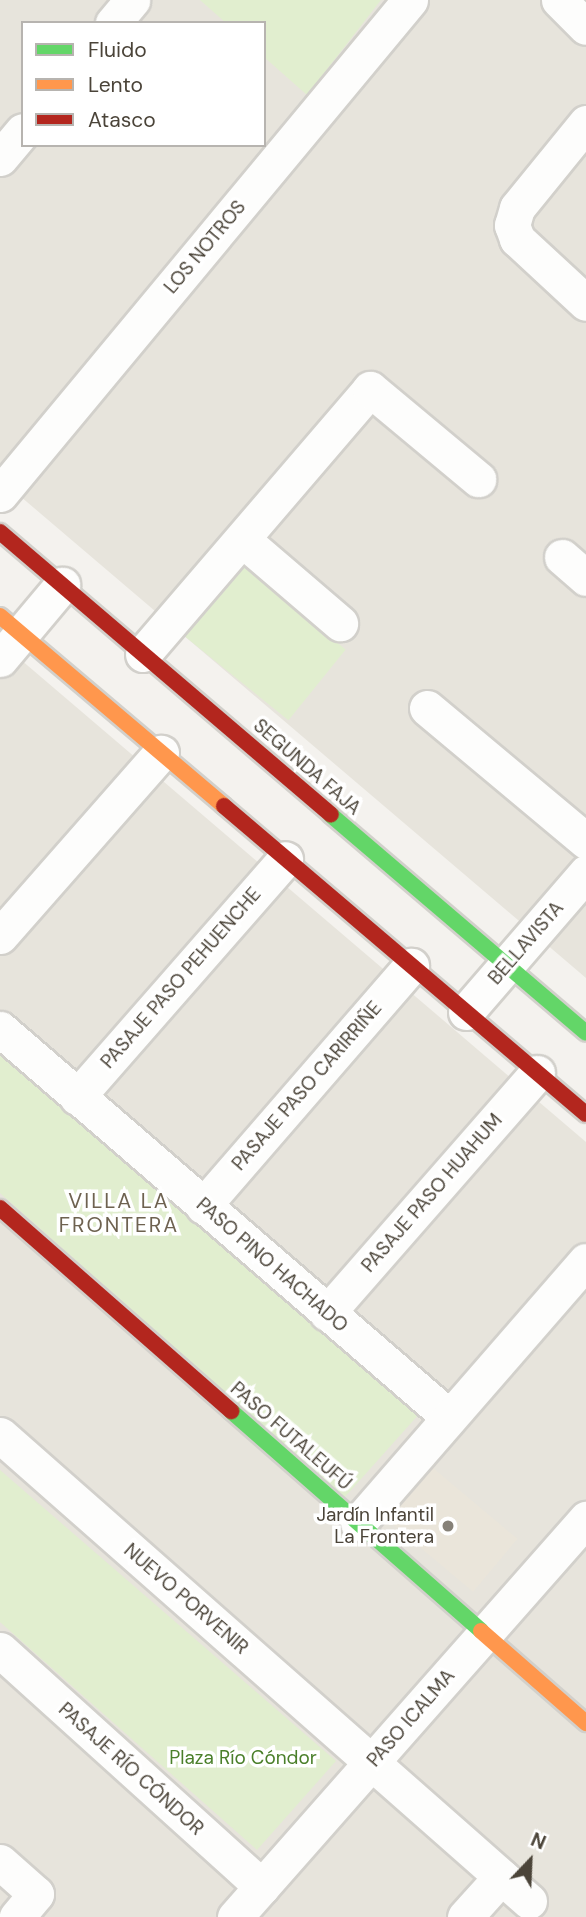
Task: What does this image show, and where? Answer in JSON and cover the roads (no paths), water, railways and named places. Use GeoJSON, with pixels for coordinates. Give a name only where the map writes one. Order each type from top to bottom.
{"type":"FeatureCollection","features":[{"type":"Feature","properties":{"kind":"main road","name":"SEGUNDA FAJA"},"geometry":{"type":"LineString","coordinates":[[0,532],[586,1033]]}},
{"type":"Feature","properties":{"kind":"main road"},"geometry":{"type":"LineString","coordinates":[[7,636],[161,753],[586,1114]]}},
{"type":"Feature","properties":{"kind":"main road","name":"PASO FUTALEUFÚ"},"geometry":{"type":"LineString","coordinates":[[0,1208],[586,1723]]}},
{"type":"Feature","properties":{"kind":"street"},"geometry":{"type":"LineString","coordinates":[[115,21],[132,0]]}},
{"type":"Feature","properties":{"kind":"street","name":"LOS NOTROS"},"geometry":{"type":"LineString","coordinates":[[0,494],[410,0]]}},
{"type":"Feature","properties":{"kind":"street"},"geometry":{"type":"LineString","coordinates":[[559,0],[586,27]]}},
{"type":"Feature","properties":{"kind":"street"},"geometry":{"type":"LineString","coordinates":[[586,124],[517,208],[512,225],[517,239],[586,303]]}},
{"type":"Feature","properties":{"kind":"street"},"geometry":{"type":"LineString","coordinates":[[0,158],[21,133]]}},
{"type":"Feature","properties":{"kind":"street"},"geometry":{"type":"LineString","coordinates":[[143,654],[370,388],[478,479]]}},
{"type":"Feature","properties":{"kind":"street"},"geometry":{"type":"LineString","coordinates":[[243,540],[340,623]]}},
{"type":"Feature","properties":{"kind":"street"},"geometry":{"type":"LineString","coordinates":[[7,636],[62,585]]}},
{"type":"Feature","properties":{"kind":"street"},"geometry":{"type":"LineString","coordinates":[[427,708],[586,841]]}},
{"type":"Feature","properties":{"kind":"street"},"geometry":{"type":"LineString","coordinates":[[0,936],[161,753]]}},
{"type":"Feature","properties":{"kind":"street","name":"PASAJE PASO PEHUENCHE"},"geometry":{"type":"LineString","coordinates":[[77,1097],[285,859]]}},
{"type":"Feature","properties":{"kind":"street","name":"BELLAVISTA"},"geometry":{"type":"LineString","coordinates":[[466,1012],[586,873]]}},
{"type":"Feature","properties":{"kind":"street","name":"PASAJE PASO CARIRRIÑE"},"geometry":{"type":"LineString","coordinates":[[203,1206],[411,966]]}},
{"type":"Feature","properties":{"kind":"street","name":"PASO PINO HACHADO"},"geometry":{"type":"LineString","coordinates":[[0,1029],[449,1417]]}},
{"type":"Feature","properties":{"kind":"street","name":"PASAJE PASO HUAHUM"},"geometry":{"type":"LineString","coordinates":[[327,1313],[537,1073]]}},
{"type":"Feature","properties":{"kind":"street"},"geometry":{"type":"LineString","coordinates":[[358,1523],[586,1261]]}},
{"type":"Feature","properties":{"kind":"street","name":"NUEVO PORVENIR"},"geometry":{"type":"LineString","coordinates":[[0,1435],[529,1901]]}},
{"type":"Feature","properties":{"kind":"street","name":"PASO ICALMA"},"geometry":{"type":"LineString","coordinates":[[235,1917],[586,1519]]}},
{"type":"Feature","properties":{"kind":"street","name":"PASAJE RÍO CÓNDOR"},"geometry":{"type":"LineString","coordinates":[[0,1650],[262,1887]]}},
{"type":"Feature","properties":{"kind":"street"},"geometry":{"type":"LineString","coordinates":[[0,1862],[36,1894],[17,1917]]}},
{"type":"Feature","properties":{"kind":"street"},"geometry":{"type":"LineString","coordinates":[[465,1917],[501,1877]]}},
{"type":"Feature","properties":{"kind":"place","name":"Jardín Infantil La Frontera"},"geometry":{"type":"Point","coordinates":[448,1526]}},
{"type":"Feature","properties":{"kind":"district","name":"VILLA LA FRONTERA"},"geometry":{"type":"Point","coordinates":[119,1213]}},
{"type":"Feature","properties":{"kind":"park label","name":"Plaza Río Cóndor"},"geometry":{"type":"Point","coordinates":[243,1758]}}]}
